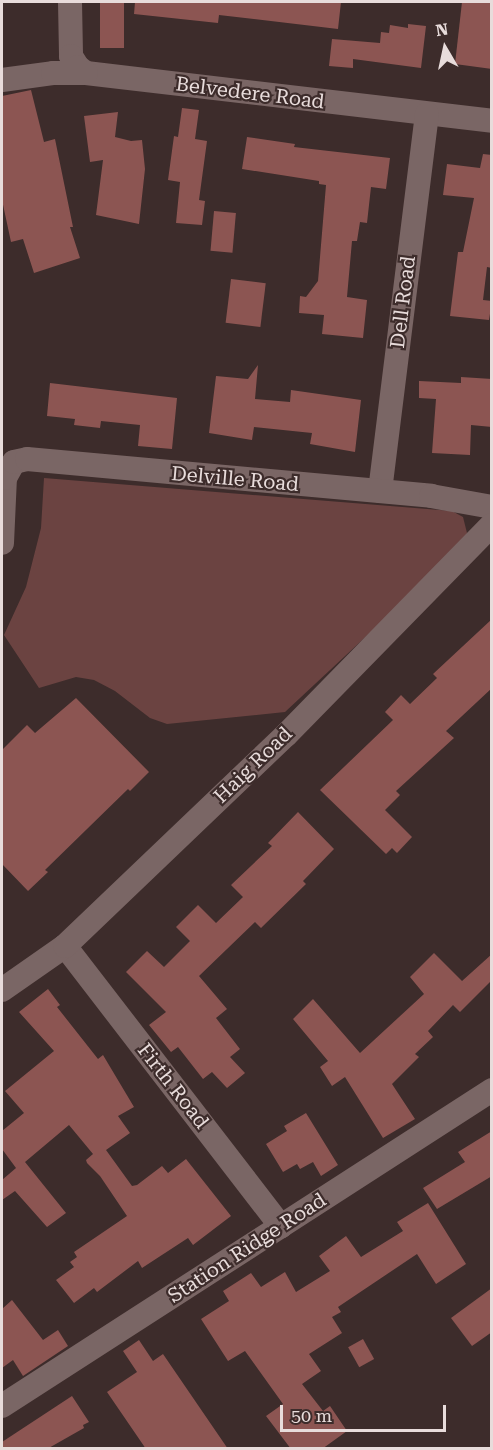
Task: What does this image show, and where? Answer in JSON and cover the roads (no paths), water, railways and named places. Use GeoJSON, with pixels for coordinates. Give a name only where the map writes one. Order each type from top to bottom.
{"type":"FeatureCollection","features":[{"type":"Feature","properties":{"kind":"street"},"geometry":{"type":"LineString","coordinates":[[70,2],[71,56],[78,67],[86,73]]}},
{"type":"Feature","properties":{"kind":"street","name":"Belvedere Road"},"geometry":{"type":"LineString","coordinates":[[2,80],[53,73],[86,73],[492,121]]}},
{"type":"Feature","properties":{"kind":"street","name":"Dell Road"},"geometry":{"type":"LineString","coordinates":[[380,491],[427,114]]}},
{"type":"Feature","properties":{"kind":"street","name":"Delville Road"},"geometry":{"type":"LineString","coordinates":[[2,543],[4,537],[4,478],[14,462],[27,459],[431,496],[492,507]]}},
{"type":"Feature","properties":{"kind":"street","name":"Haig Road"},"geometry":{"type":"LineString","coordinates":[[2,990],[65,946],[286,735],[492,525]]}},
{"type":"Feature","properties":{"kind":"street","name":"Firth Road"},"geometry":{"type":"LineString","coordinates":[[65,946],[281,1226]]}},
{"type":"Feature","properties":{"kind":"street","name":"Station Ridge Road"},"geometry":{"type":"LineString","coordinates":[[2,1406],[492,1090]]}}]}
